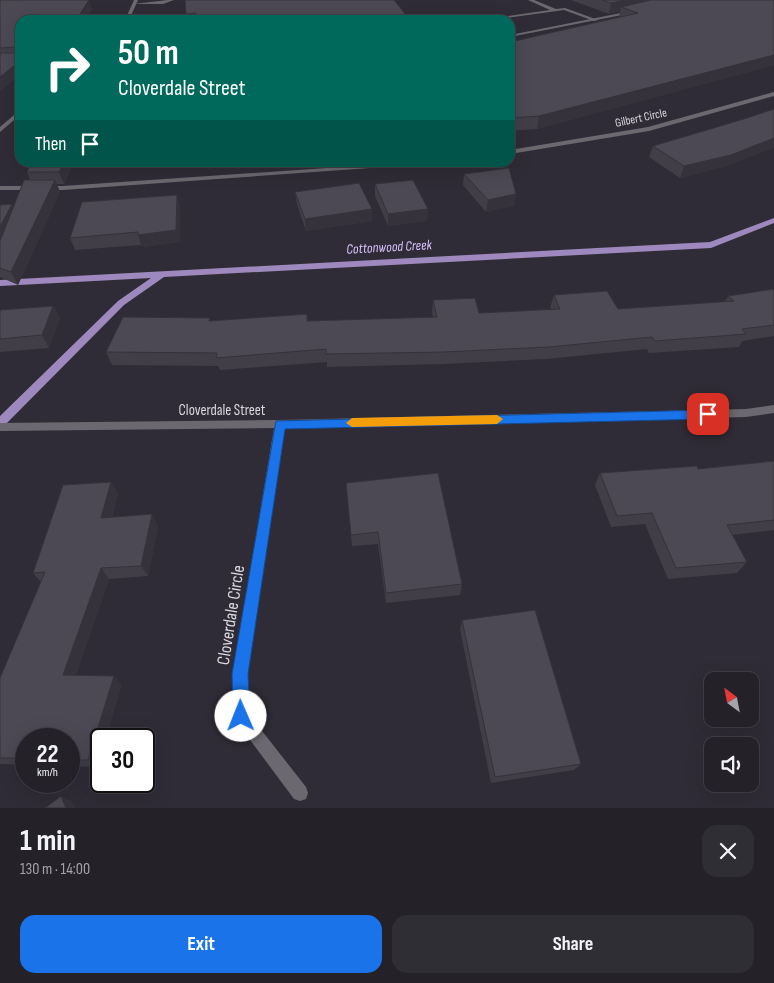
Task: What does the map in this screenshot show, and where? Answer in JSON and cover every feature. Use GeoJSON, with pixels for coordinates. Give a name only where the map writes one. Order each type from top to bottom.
{"type":"FeatureCollection","features":[{"type":"Feature","properties":{"kind":"street"},"geometry":{"type":"LineString","coordinates":[[129,15],[135,2],[163,2],[172,0]]}},
{"type":"Feature","properties":{"kind":"street"},"geometry":{"type":"LineString","coordinates":[[530,0],[556,10]]}},
{"type":"Feature","properties":{"kind":"street"},"geometry":{"type":"LineString","coordinates":[[515,15],[564,9],[596,20]]}},
{"type":"Feature","properties":{"kind":"street"},"geometry":{"type":"LineString","coordinates":[[515,35],[634,11]]}},
{"type":"Feature","properties":{"kind":"street","name":"Gilbert Circle"},"geometry":{"type":"LineString","coordinates":[[515,151],[649,129],[774,94]]}},
{"type":"Feature","properties":{"kind":"street"},"geometry":{"type":"LineString","coordinates":[[0,130],[15,116]]}},
{"type":"Feature","properties":{"kind":"street"},"geometry":{"type":"LineString","coordinates":[[0,188],[73,188],[379,167]]}},
{"type":"Feature","properties":{"kind":"street","name":"Cloverdale Street"},"geometry":{"type":"LineString","coordinates":[[0,427],[280,424],[746,413],[774,409]]}},
{"type":"Feature","properties":{"kind":"street","name":"Cloverdale Circle"},"geometry":{"type":"LineString","coordinates":[[280,424],[240,674],[241,716],[300,793]]}},
{"type":"Feature","properties":{"kind":"building"},"geometry":{"type":"Polygon","coordinates":[[[0,0],[89,0],[79,15],[15,15],[15,47],[0,48],[0,0]]]}},
{"type":"Feature","properties":{"kind":"building"},"geometry":{"type":"Polygon","coordinates":[[[185,0],[394,0],[406,15],[195,15],[196,13],[186,14],[185,0]]]}},
{"type":"Feature","properties":{"kind":"building"},"geometry":{"type":"Polygon","coordinates":[[[602,0],[626,0],[611,3],[602,0]]]}},
{"type":"Feature","properties":{"kind":"building"},"geometry":{"type":"Polygon","coordinates":[[[651,0],[774,0],[774,55],[539,116],[515,118],[515,41],[638,13],[621,7],[651,0]]]}},
{"type":"Feature","properties":{"kind":"building"},"geometry":{"type":"Polygon","coordinates":[[[0,53],[15,53],[15,65],[0,77],[0,53]]]}},
{"type":"Feature","properties":{"kind":"building"},"geometry":{"type":"Polygon","coordinates":[[[774,109],[774,138],[731,155],[684,166],[653,146],[747,118],[774,109]]]}},
{"type":"Feature","properties":{"kind":"building"},"geometry":{"type":"Polygon","coordinates":[[[29,167],[62,167],[59,172],[27,172],[29,167]]]}},
{"type":"Feature","properties":{"kind":"building"},"geometry":{"type":"Polygon","coordinates":[[[509,168],[516,194],[488,200],[464,174],[509,168]]]}},
{"type":"Feature","properties":{"kind":"building"},"geometry":{"type":"Polygon","coordinates":[[[24,180],[55,180],[11,272],[0,268],[0,241],[24,180]]]}},
{"type":"Feature","properties":{"kind":"building"},"geometry":{"type":"Polygon","coordinates":[[[413,180],[428,209],[388,214],[375,184],[413,180]]]}},
{"type":"Feature","properties":{"kind":"building"},"geometry":{"type":"Polygon","coordinates":[[[359,183],[372,209],[305,219],[295,192],[359,183]]]}},
{"type":"Feature","properties":{"kind":"building"},"geometry":{"type":"Polygon","coordinates":[[[177,195],[176,230],[138,235],[138,232],[70,238],[82,202],[177,195]]]}},
{"type":"Feature","properties":{"kind":"building"},"geometry":{"type":"Polygon","coordinates":[[[12,204],[0,227],[0,205],[12,204]]]}},
{"type":"Feature","properties":{"kind":"building"},"geometry":{"type":"Polygon","coordinates":[[[774,289],[774,325],[742,329],[746,334],[655,341],[652,337],[549,347],[444,352],[326,354],[326,349],[216,358],[217,353],[106,352],[123,317],[210,318],[209,321],[307,314],[307,321],[437,317],[433,300],[475,298],[479,313],[560,309],[554,295],[607,291],[618,309],[734,301],[728,296],[774,289]]]}},
{"type":"Feature","properties":{"kind":"building"},"geometry":{"type":"Polygon","coordinates":[[[53,306],[42,335],[0,339],[0,310],[53,306]]]}},
{"type":"Feature","properties":{"kind":"building"},"geometry":{"type":"Polygon","coordinates":[[[774,461],[774,520],[727,525],[747,562],[676,568],[652,513],[617,516],[600,473],[697,466],[698,469],[774,461]]]}},
{"type":"Feature","properties":{"kind":"building"},"geometry":{"type":"Polygon","coordinates":[[[438,473],[462,584],[386,593],[378,532],[351,535],[346,483],[438,473]]]}},
{"type":"Feature","properties":{"kind":"building"},"geometry":{"type":"Polygon","coordinates":[[[111,482],[101,518],[152,514],[141,566],[101,568],[63,675],[114,676],[98,728],[90,728],[90,754],[88,760],[80,760],[80,728],[15,728],[15,758],[0,758],[0,678],[45,572],[33,573],[63,485],[111,482]]]}},
{"type":"Feature","properties":{"kind":"building"},"geometry":{"type":"Polygon","coordinates":[[[535,610],[581,764],[495,777],[462,620],[535,610]]]}},
{"type":"Feature","properties":{"kind":"building"},"geometry":{"type":"Polygon","coordinates":[[[61,796],[66,808],[45,808],[61,796]]]}},
{"type":"Feature","properties":{"kind":"waterway","name":"Cottonwood Creek"},"geometry":{"type":"LineString","coordinates":[[161,274],[711,245],[774,220]]}},
{"type":"Feature","properties":{"kind":"waterway","name":"Cottonwood Creek"},"geometry":{"type":"LineString","coordinates":[[0,283],[161,274]]}},
{"type":"Feature","properties":{"kind":"waterway"},"geometry":{"type":"LineString","coordinates":[[0,423],[121,303],[161,274]]}},
{"type":"Feature","properties":{"kind":"slow traffic"},"geometry":{"type":"LineString","coordinates":[[352,423],[497,419]]}},
{"type":"Feature","properties":{"kind":"route"},"geometry":{"type":"LineString","coordinates":[[241,716],[240,674],[280,424],[708,414]]}}]}
